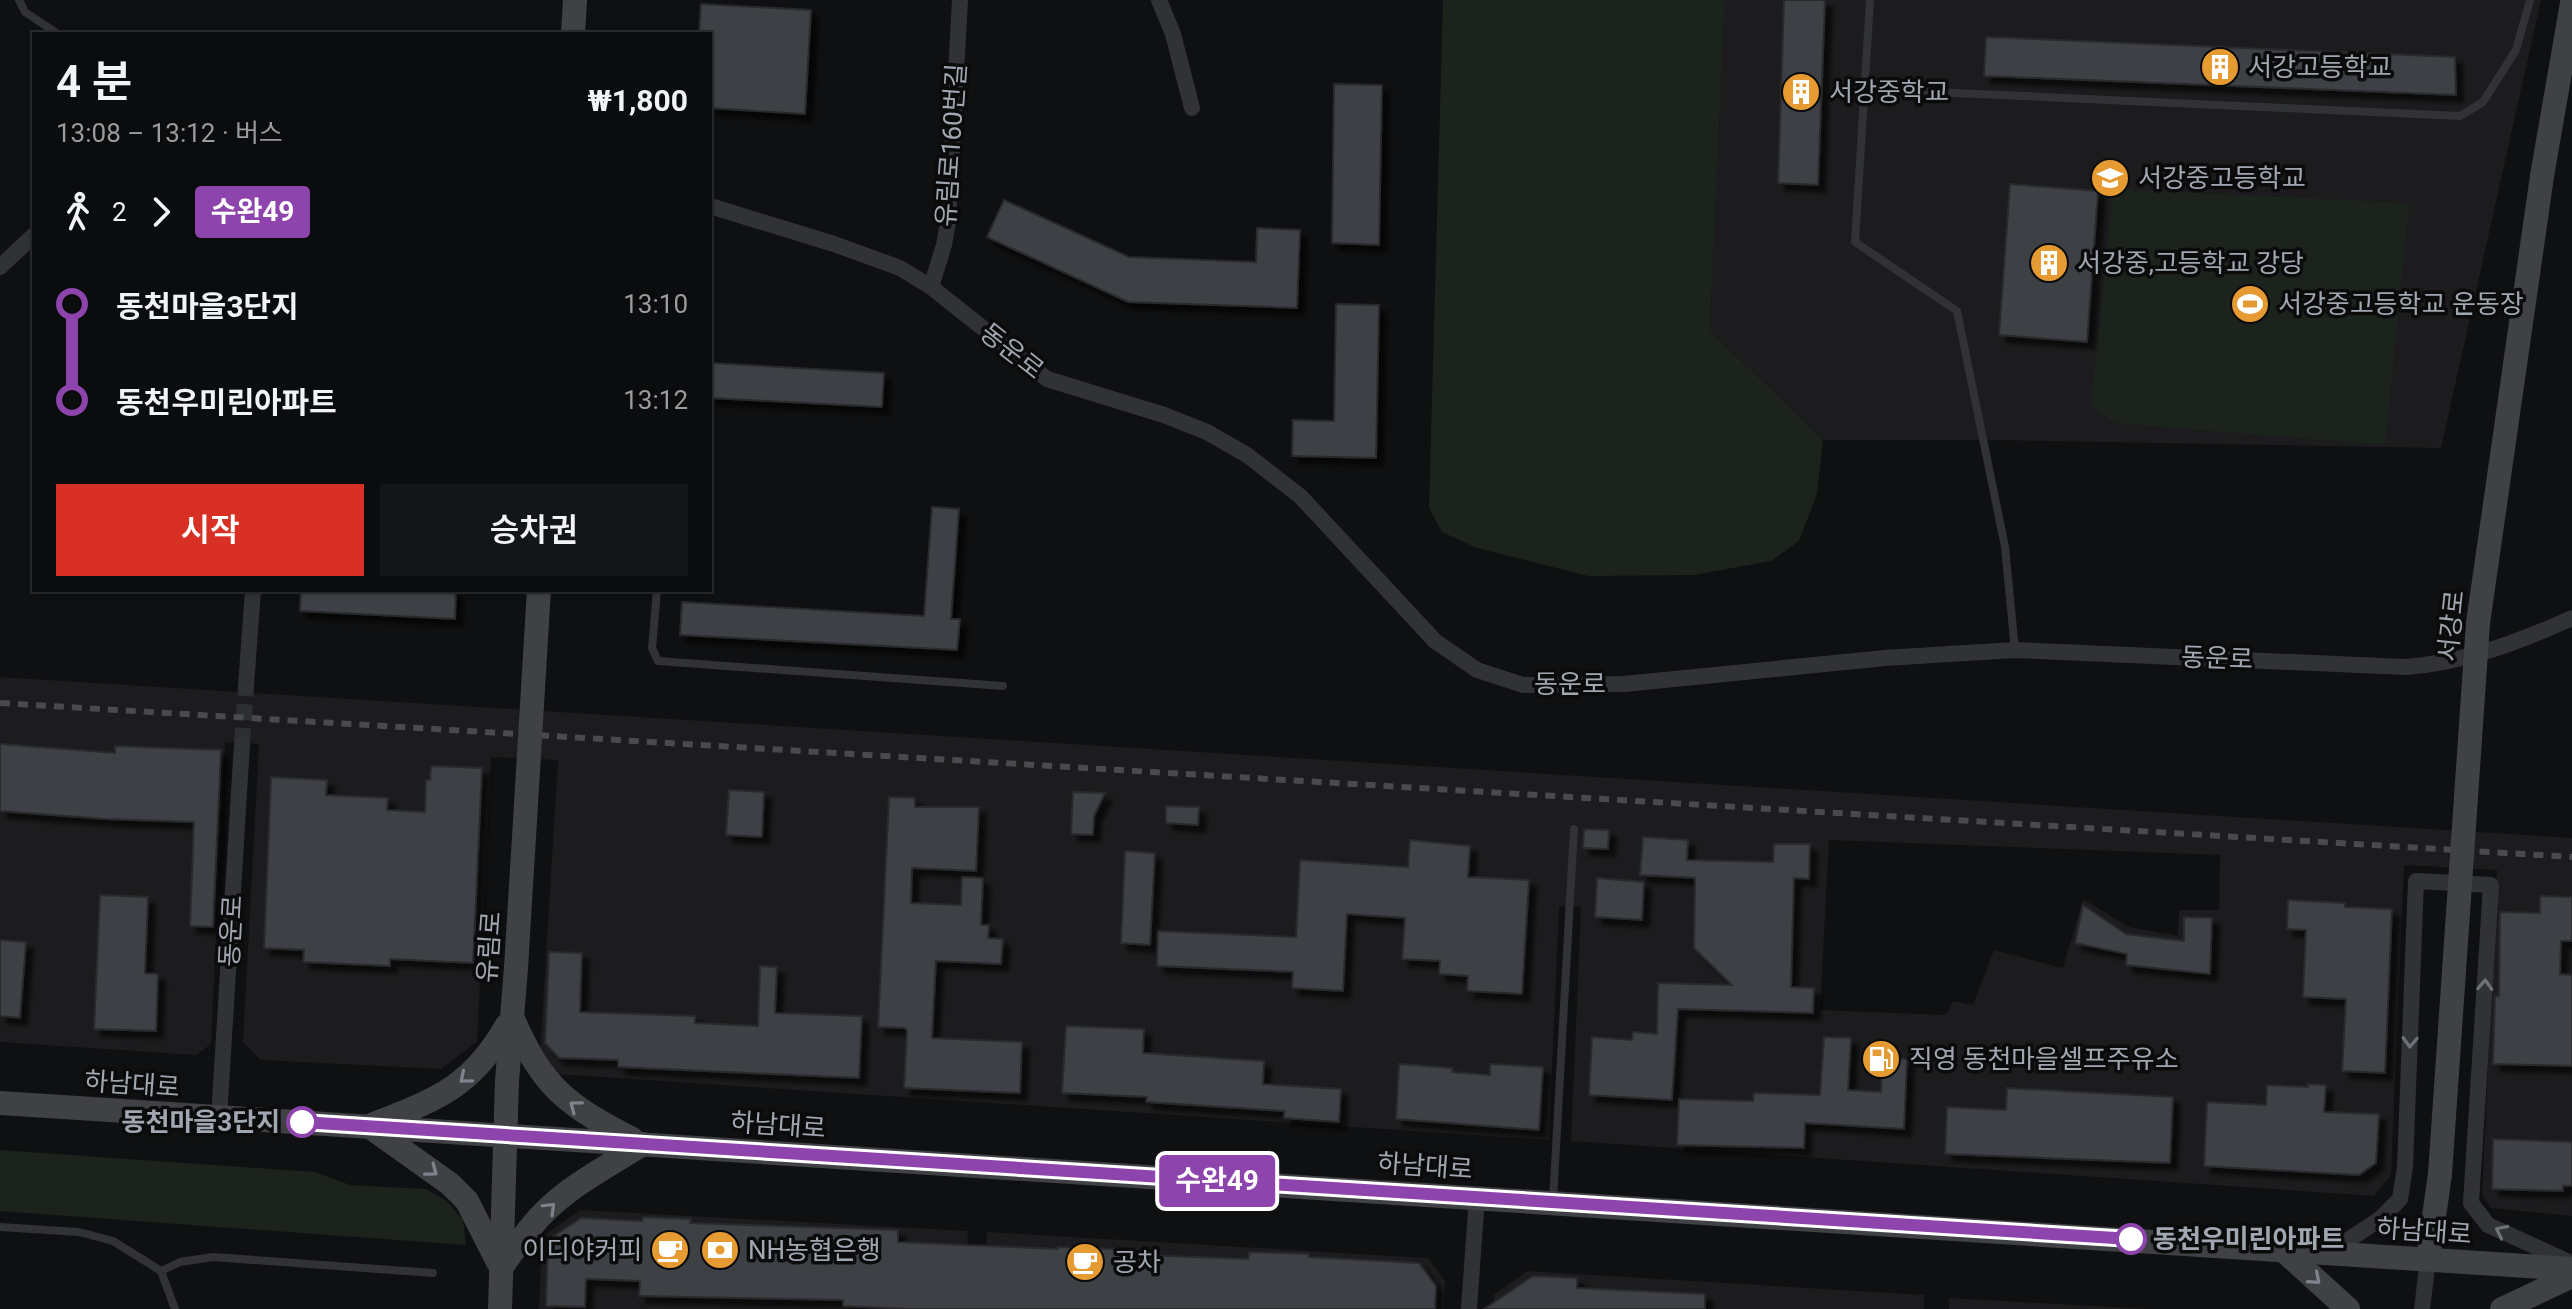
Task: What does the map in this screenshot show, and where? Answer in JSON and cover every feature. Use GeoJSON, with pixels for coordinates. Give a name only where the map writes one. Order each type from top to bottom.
{"type":"FeatureCollection","features":[{"type":"Feature","properties":{"kind":"street"},"geometry":{"type":"LineString","coordinates":[[573,32],[575,0]]}},
{"type":"Feature","properties":{"kind":"street","name":"유림로160번길"},"geometry":{"type":"LineString","coordinates":[[931,287],[948,222],[960,0]]}},
{"type":"Feature","properties":{"kind":"street"},"geometry":{"type":"LineString","coordinates":[[1159,0],[1173,34],[1192,108]]}},
{"type":"Feature","properties":{"kind":"street","name":"서강로"},"geometry":{"type":"LineString","coordinates":[[2428,1259],[2440,1174],[2478,623],[2542,176],[2572,3]]}},
{"type":"Feature","properties":{"kind":"street","name":"동운로"},"geometry":{"type":"LineString","coordinates":[[712,207],[900,268],[931,287],[1047,379],[1178,420],[1207,432],[1255,460],[1300,496],[1435,641],[1477,670],[1523,685],[1624,684],[1885,658],[2015,650],[2405,667],[2446,663],[2530,637],[2572,618]]}},
{"type":"Feature","properties":{"kind":"street"},"geometry":{"type":"LineString","coordinates":[[0,267],[32,237]]}},
{"type":"Feature","properties":{"kind":"street"},"geometry":{"type":"LineString","coordinates":[[246,686],[253,592]]}},
{"type":"Feature","properties":{"kind":"street","name":"유림로"},"geometry":{"type":"LineString","coordinates":[[500,1309],[505,1135],[539,592]]}},
{"type":"Feature","properties":{"kind":"street","name":"동운로"},"geometry":{"type":"LineString","coordinates":[[219,1118],[242,744]]}},
{"type":"Feature","properties":{"kind":"street"},"geometry":{"type":"LineString","coordinates":[[2330,1252],[2380,1219],[2400,1199],[2405,1167],[2416,881],[2491,885],[2471,1203],[2488,1225],[2572,1266]]}},
{"type":"Feature","properties":{"kind":"street"},"geometry":{"type":"LineString","coordinates":[[368,1126],[437,1099],[468,1077],[492,1052],[512,1017]]}},
{"type":"Feature","properties":{"kind":"street"},"geometry":{"type":"LineString","coordinates":[[512,1017],[542,1075],[563,1098],[584,1114],[643,1144]]}},
{"type":"Feature","properties":{"kind":"street","name":"하남대로"},"geometry":{"type":"LineString","coordinates":[[0,1103],[2572,1266]]}},
{"type":"Feature","properties":{"kind":"street"},"geometry":{"type":"LineString","coordinates":[[368,1126],[450,1184],[467,1201],[501,1268],[532,1225],[556,1201],[580,1182],[643,1144]]}},
{"type":"Feature","properties":{"kind":"street"},"geometry":{"type":"LineString","coordinates":[[1469,1309],[1477,1197]]}},
{"type":"Feature","properties":{"kind":"street"},"geometry":{"type":"LineString","coordinates":[[2282,1249],[2348,1309]]}},
{"type":"Feature","properties":{"kind":"street"},"geometry":{"type":"LineString","coordinates":[[2422,1309],[2428,1259]]}},
{"type":"Feature","properties":{"kind":"street"},"geometry":{"type":"LineString","coordinates":[[2502,1309],[2572,1276]]}},
{"type":"Feature","properties":{"kind":"lane"},"geometry":{"type":"LineString","coordinates":[[19,0],[25,12],[55,32]]}},
{"type":"Feature","properties":{"kind":"lane"},"geometry":{"type":"LineString","coordinates":[[1870,0],[1867,89],[1855,242],[1957,311],[2005,547],[2015,650]]}},
{"type":"Feature","properties":{"kind":"lane"},"geometry":{"type":"LineString","coordinates":[[1867,89],[2460,116],[2483,102],[2516,50],[2530,0]]}},
{"type":"Feature","properties":{"kind":"lane"},"geometry":{"type":"LineString","coordinates":[[657,592],[652,648],[658,661],[1003,686]]}},
{"type":"Feature","properties":{"kind":"lane"},"geometry":{"type":"LineString","coordinates":[[1553,1201],[1574,829]]}},
{"type":"Feature","properties":{"kind":"lane"},"geometry":{"type":"LineString","coordinates":[[0,1227],[79,1232],[113,1241],[161,1271],[175,1309]]}},
{"type":"Feature","properties":{"kind":"lane"},"geometry":{"type":"LineString","coordinates":[[161,1271],[180,1262],[213,1257],[433,1273]]}},
{"type":"Feature","properties":{"kind":"shaded area"},"geometry":{"type":"Polygon","coordinates":[[[1443,0],[1725,0],[1710,330],[1823,440],[1817,494],[1799,541],[1771,561],[1694,575],[1588,576],[1477,548],[1442,532],[1429,508],[1443,0]]]}},
{"type":"Feature","properties":{"kind":"shaded area","name":"서강중고등학교"},"geometry":{"type":"Polygon","coordinates":[[[1725,0],[2541,0],[2441,448],[1823,440],[1710,330],[1725,0]]]}},
{"type":"Feature","properties":{"kind":"shaded area","name":"서강중고등학교 운동장"},"geometry":{"type":"Polygon","coordinates":[[[2118,189],[2409,203],[2385,445],[2114,423],[2091,404],[2113,192],[2118,189]]]}},
{"type":"Feature","properties":{"kind":"shaded area"},"geometry":{"type":"Polygon","coordinates":[[[0,677],[2572,838],[2572,1216],[2491,1208],[2482,1195],[2497,870],[2404,865],[2391,1175],[2374,1196],[1571,1141],[1581,907],[1559,906],[1549,1140],[557,1074],[540,1055],[558,760],[491,757],[477,1042],[441,1069],[261,1060],[243,1042],[259,744],[225,742],[211,1044],[196,1055],[0,1042],[0,677]],[[1829,840],[1820,1010],[1946,1015],[1953,1001],[1973,1005],[1994,950],[2063,968],[2083,899],[2129,927],[2178,936],[2179,910],[2219,910],[2220,855],[1829,840]]]}},
{"type":"Feature","properties":{"kind":"shaded area"},"geometry":{"type":"Polygon","coordinates":[[[0,1150],[315,1172],[350,1185],[425,1189],[447,1201],[463,1220],[466,1245],[0,1211],[0,1150]]]}},
{"type":"Feature","properties":{"kind":"shaded area"},"geometry":{"type":"Polygon","coordinates":[[[580,1210],[968,1231],[964,1309],[539,1309],[542,1237],[580,1210]]]}},
{"type":"Feature","properties":{"kind":"shaded area"},"geometry":{"type":"Polygon","coordinates":[[[987,1232],[1428,1258],[1445,1281],[1444,1309],[983,1309],[987,1232]]]}},
{"type":"Feature","properties":{"kind":"shaded area"},"geometry":{"type":"Polygon","coordinates":[[[1527,1271],[1924,1295],[1924,1309],[1493,1309],[1494,1295],[1527,1271]]]}},
{"type":"Feature","properties":{"kind":"shaded area"},"geometry":{"type":"Polygon","coordinates":[[[1949,1298],[2149,1309],[1949,1309],[1949,1298]]]}},
{"type":"Feature","properties":{"kind":"building","name":"서강중학교"},"geometry":{"type":"Polygon","coordinates":[[[1784,0],[1825,0],[1818,185],[1778,183],[1784,0]]]}},
{"type":"Feature","properties":{"kind":"building"},"geometry":{"type":"Polygon","coordinates":[[[701,4],[811,10],[805,114],[712,108],[712,32],[699,32],[701,4]]]}},
{"type":"Feature","properties":{"kind":"building","name":"서강고등학교"},"geometry":{"type":"Polygon","coordinates":[[[1986,37],[2455,57],[2456,95],[1984,76],[1986,37]]]}},
{"type":"Feature","properties":{"kind":"building"},"geometry":{"type":"Polygon","coordinates":[[[1334,84],[1382,85],[1379,245],[1332,243],[1334,84]]]}},
{"type":"Feature","properties":{"kind":"building","name":"서강중,고등학교 강당"},"geometry":{"type":"Polygon","coordinates":[[[2010,184],[2098,191],[2087,342],[1999,335],[2010,184]]]}},
{"type":"Feature","properties":{"kind":"building"},"geometry":{"type":"Polygon","coordinates":[[[1004,200],[1129,257],[1256,262],[1257,228],[1300,230],[1297,308],[1128,302],[987,237],[1004,200]]]}},
{"type":"Feature","properties":{"kind":"building"},"geometry":{"type":"Polygon","coordinates":[[[1336,304],[1379,305],[1376,458],[1292,456],[1293,420],[1334,421],[1336,304]]]}},
{"type":"Feature","properties":{"kind":"building"},"geometry":{"type":"Polygon","coordinates":[[[712,363],[884,373],[882,407],[712,398],[712,363]]]}},
{"type":"Feature","properties":{"kind":"building"},"geometry":{"type":"Polygon","coordinates":[[[932,507],[959,509],[951,619],[960,619],[957,650],[680,635],[682,602],[924,616],[932,507]]]}},
{"type":"Feature","properties":{"kind":"building"},"geometry":{"type":"Polygon","coordinates":[[[301,592],[456,592],[455,619],[300,611],[301,592]]]}},
{"type":"Feature","properties":{"kind":"building"},"geometry":{"type":"Polygon","coordinates":[[[0,744],[115,753],[115,746],[221,750],[213,927],[190,926],[194,822],[0,811],[0,744]]]}},
{"type":"Feature","properties":{"kind":"building"},"geometry":{"type":"Polygon","coordinates":[[[431,766],[482,768],[473,963],[390,959],[390,966],[303,962],[304,950],[264,948],[271,777],[327,780],[326,795],[388,798],[387,810],[425,812],[426,780],[430,780],[431,766]]]}},
{"type":"Feature","properties":{"kind":"building"},"geometry":{"type":"Polygon","coordinates":[[[729,790],[764,792],[762,837],[726,835],[729,790]]]}},
{"type":"Feature","properties":{"kind":"building"},"geometry":{"type":"Polygon","coordinates":[[[1073,792],[1105,793],[1094,816],[1093,835],[1071,834],[1073,792]]]}},
{"type":"Feature","properties":{"kind":"building"},"geometry":{"type":"Polygon","coordinates":[[[889,797],[915,798],[915,807],[979,807],[976,871],[912,868],[911,903],[961,905],[962,877],[983,878],[981,925],[989,925],[988,938],[1003,939],[1001,964],[936,961],[932,1038],[1022,1042],[1020,1093],[904,1088],[907,1031],[905,1028],[878,1027],[889,797]]]}},
{"type":"Feature","properties":{"kind":"building"},"geometry":{"type":"Polygon","coordinates":[[[1166,806],[1199,807],[1198,825],[1166,823],[1166,806]]]}},
{"type":"Feature","properties":{"kind":"building"},"geometry":{"type":"Polygon","coordinates":[[[1584,829],[1609,830],[1608,849],[1583,848],[1584,829]]]}},
{"type":"Feature","properties":{"kind":"building"},"geometry":{"type":"Polygon","coordinates":[[[1643,837],[1688,840],[1687,860],[1773,862],[1774,844],[1810,844],[1809,879],[1794,878],[1791,987],[1814,988],[1813,1013],[1678,1009],[1672,1100],[1589,1095],[1592,1037],[1632,1040],[1633,1032],[1657,1034],[1658,983],[1732,985],[1694,948],[1695,878],[1640,875],[1643,837]]]}},
{"type":"Feature","properties":{"kind":"building"},"geometry":{"type":"Polygon","coordinates":[[[1410,840],[1470,846],[1468,877],[1529,880],[1522,994],[1467,991],[1468,976],[1439,974],[1440,961],[1402,959],[1405,918],[1347,914],[1343,991],[1292,988],[1293,972],[1157,966],[1158,931],[1296,937],[1300,860],[1408,867],[1410,840]]]}},
{"type":"Feature","properties":{"kind":"building"},"geometry":{"type":"Polygon","coordinates":[[[1125,851],[1155,853],[1150,945],[1121,943],[1125,851]]]}},
{"type":"Feature","properties":{"kind":"building"},"geometry":{"type":"Polygon","coordinates":[[[1597,878],[1644,882],[1642,920],[1595,917],[1597,878]]]}},
{"type":"Feature","properties":{"kind":"building"},"geometry":{"type":"Polygon","coordinates":[[[100,895],[148,897],[145,973],[158,974],[156,1031],[94,1029],[100,895]]]}},
{"type":"Feature","properties":{"kind":"building"},"geometry":{"type":"Polygon","coordinates":[[[2540,896],[2572,897],[2572,941],[2561,941],[2560,974],[2572,975],[2572,1066],[2493,1064],[2495,996],[2499,996],[2500,912],[2540,913],[2540,896]]]}},
{"type":"Feature","properties":{"kind":"building"},"geometry":{"type":"Polygon","coordinates":[[[2288,900],[2392,909],[2385,1073],[2342,1071],[2346,999],[2303,997],[2306,930],[2287,929],[2288,900]]]}},
{"type":"Feature","properties":{"kind":"building"},"geometry":{"type":"Polygon","coordinates":[[[2083,905],[2126,934],[2184,941],[2184,917],[2212,918],[2210,974],[2126,965],[2127,954],[2075,943],[2083,905]]]}},
{"type":"Feature","properties":{"kind":"building"},"geometry":{"type":"Polygon","coordinates":[[[0,940],[26,942],[20,1018],[0,1016],[0,940]]]}},
{"type":"Feature","properties":{"kind":"building"},"geometry":{"type":"Polygon","coordinates":[[[549,952],[582,953],[580,1012],[695,1016],[695,1023],[758,1026],[760,966],[777,967],[775,1013],[862,1016],[859,1078],[618,1067],[618,1060],[559,1058],[545,1043],[549,952]]]}},
{"type":"Feature","properties":{"kind":"building"},"geometry":{"type":"Polygon","coordinates":[[[1066,1026],[1144,1029],[1143,1053],[1264,1061],[1263,1084],[1341,1089],[1339,1122],[1284,1118],[1284,1111],[1146,1102],[1147,1097],[1062,1093],[1066,1026]]]}},
{"type":"Feature","properties":{"kind":"building"},"geometry":{"type":"Polygon","coordinates":[[[1824,1037],[1851,1038],[1848,1090],[1881,1092],[1883,1058],[1907,1059],[1904,1129],[1805,1123],[1804,1148],[1677,1145],[1679,1099],[1753,1101],[1754,1093],[1820,1095],[1824,1037]]]}},
{"type":"Feature","properties":{"kind":"building"},"geometry":{"type":"Polygon","coordinates":[[[1399,1064],[1453,1068],[1452,1072],[1490,1075],[1490,1064],[1543,1067],[1539,1130],[1396,1119],[1399,1064]]]}},
{"type":"Feature","properties":{"kind":"building"},"geometry":{"type":"Polygon","coordinates":[[[2308,1084],[2326,1085],[2324,1112],[2379,1114],[2376,1163],[2359,1175],[2204,1166],[2207,1102],[2266,1105],[2267,1085],[2308,1087],[2308,1084]]]}},
{"type":"Feature","properties":{"kind":"building"},"geometry":{"type":"Polygon","coordinates":[[[2007,1088],[2173,1097],[2170,1163],[1945,1154],[1947,1107],[2006,1110],[2007,1088]]]}},
{"type":"Feature","properties":{"kind":"building"},"geometry":{"type":"Polygon","coordinates":[[[2493,1139],[2572,1142],[2572,1186],[2563,1186],[2563,1191],[2492,1189],[2493,1139]]]}},
{"type":"Feature","properties":{"kind":"building"},"geometry":{"type":"Polygon","coordinates":[[[643,1217],[691,1219],[690,1223],[898,1230],[898,1242],[1116,1249],[1116,1254],[1248,1259],[1249,1252],[1309,1254],[1309,1257],[1419,1263],[1436,1286],[1435,1309],[910,1309],[843,1306],[843,1300],[639,1296],[640,1281],[586,1279],[585,1307],[546,1306],[548,1240],[581,1218],[642,1221],[643,1217]]]}},
{"type":"Feature","properties":{"kind":"building"},"geometry":{"type":"Polygon","coordinates":[[[1533,1276],[1577,1278],[1577,1288],[1705,1294],[1705,1309],[1484,1309],[1533,1276]]]}},
{"type":"Feature","properties":{"kind":"tunnel"},"geometry":{"type":"LineString","coordinates":[[242,744],[246,686]]}},
{"type":"Feature","properties":{"kind":"railway"},"geometry":{"type":"LineString","coordinates":[[0,703],[2572,857]]}},
{"type":"Feature","properties":{"kind":"bus line","name":"수완49"},"geometry":{"type":"LineString","coordinates":[[302,1122],[2131,1239]]}},
{"type":"Feature","properties":{"kind":"place","name":"서강고등학교"},"geometry":{"type":"Point","coordinates":[2220,67]}},
{"type":"Feature","properties":{"kind":"place","name":"서강중학교"},"geometry":{"type":"Point","coordinates":[1801,92]}},
{"type":"Feature","properties":{"kind":"place","name":"서강중고등학교"},"geometry":{"type":"Point","coordinates":[2110,178]}},
{"type":"Feature","properties":{"kind":"place","name":"서강중,고등학교 강당"},"geometry":{"type":"Point","coordinates":[2049,263]}},
{"type":"Feature","properties":{"kind":"place","name":"서강중고등학교 운동장"},"geometry":{"type":"Point","coordinates":[2250,304]}},
{"type":"Feature","properties":{"kind":"place","name":"직영 동천마을셀프주유소"},"geometry":{"type":"Point","coordinates":[1881,1059]}},
{"type":"Feature","properties":{"kind":"place","name":"동천마을3단지"},"geometry":{"type":"Point","coordinates":[302,1122]}},
{"type":"Feature","properties":{"kind":"place","name":"동천우미린아파트"},"geometry":{"type":"Point","coordinates":[2131,1239]}},
{"type":"Feature","properties":{"kind":"place","name":"이디야커피"},"geometry":{"type":"Point","coordinates":[670,1250]}},
{"type":"Feature","properties":{"kind":"place","name":"NH농협은행"},"geometry":{"type":"Point","coordinates":[720,1250]}},
{"type":"Feature","properties":{"kind":"place","name":"공차"},"geometry":{"type":"Point","coordinates":[1085,1262]}}]}
